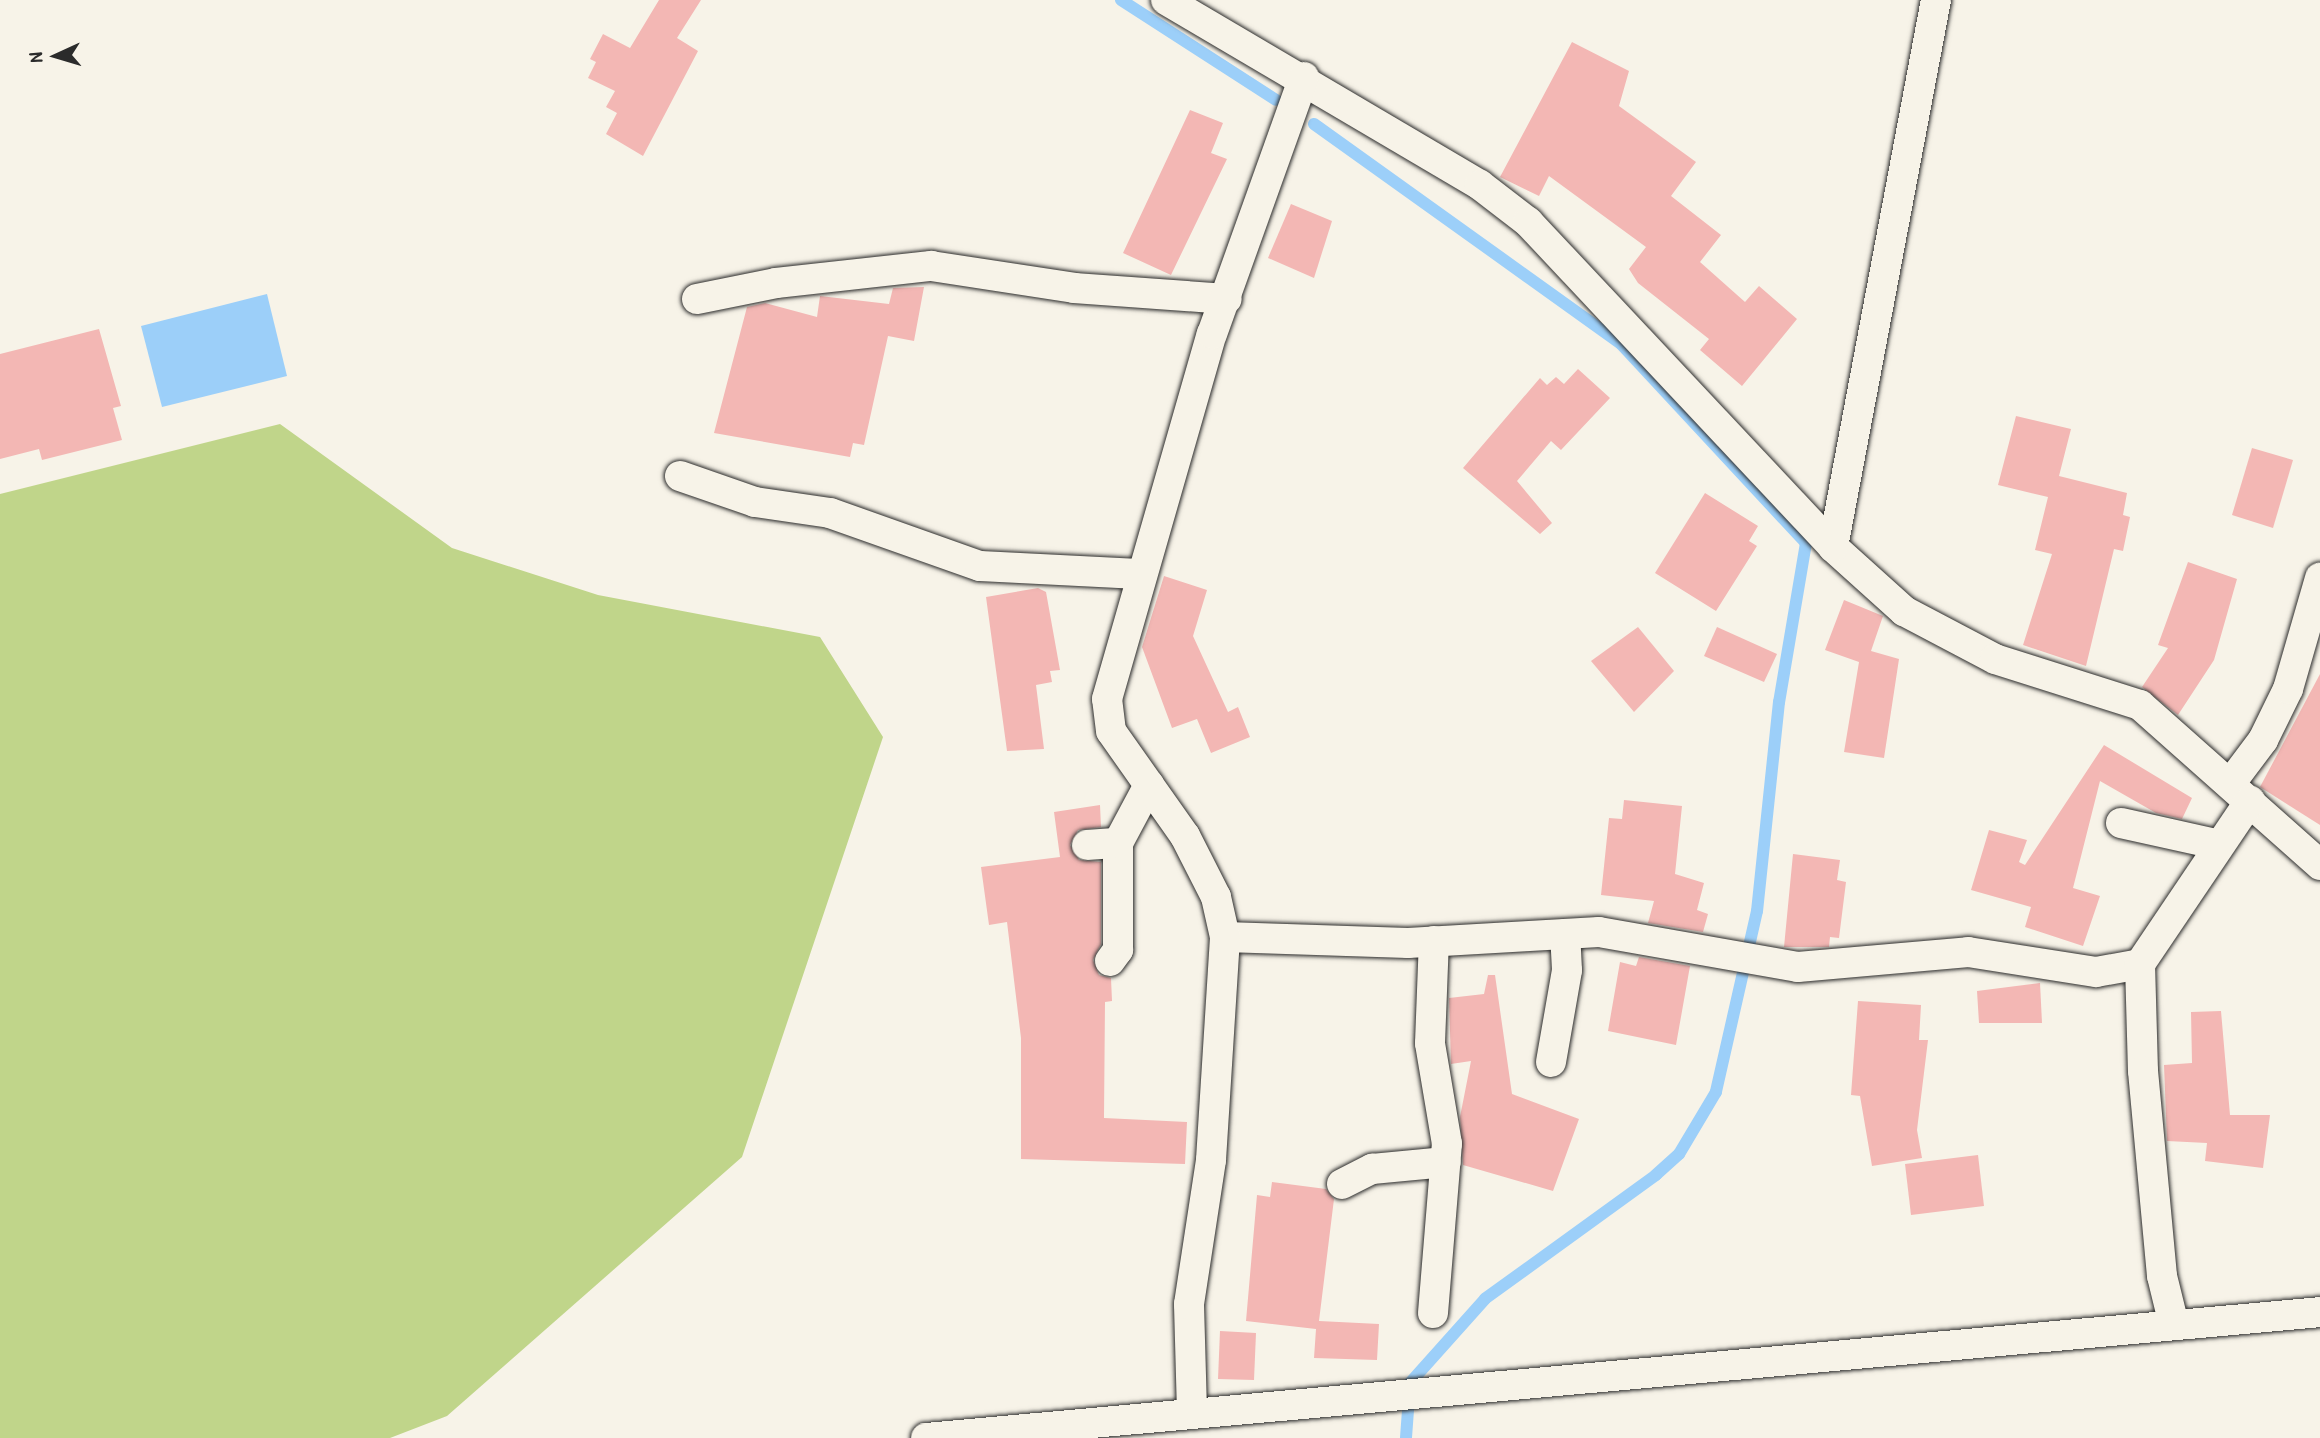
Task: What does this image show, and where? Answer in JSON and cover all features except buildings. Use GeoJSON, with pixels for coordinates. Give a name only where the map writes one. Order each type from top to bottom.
{"type":"FeatureCollection","features":[{"type":"Feature","properties":{"kind":"street"},"geometry":{"type":"LineString","coordinates":[[1166,0],[1246,51],[1304,77],[1480,186],[1528,222],[1833,547],[1905,611],[1995,659],[2140,705],[2320,865]]}},
{"type":"Feature","properties":{"kind":"street"},"geometry":{"type":"LineString","coordinates":[[1833,547],[1936,0]]}},
{"type":"Feature","properties":{"kind":"street"},"geometry":{"type":"LineString","coordinates":[[1192,1412],[1189,1304],[1211,1160],[1225,937],[1216,897],[1149,785],[1111,731],[1107,699],[1139,574],[1227,299],[1304,77]]}},
{"type":"Feature","properties":{"kind":"street"},"geometry":{"type":"LineString","coordinates":[[697,299],[813,278],[931,266],[1074,288],[1227,299]]}},
{"type":"Feature","properties":{"kind":"street"},"geometry":{"type":"LineString","coordinates":[[680,476],[755,502],[830,513],[980,566],[1139,574]]}},
{"type":"Feature","properties":{"kind":"street"},"geometry":{"type":"LineString","coordinates":[[2174,1325],[2155,1194],[2140,964],[2220,845],[2240,792],[2288,689],[2320,578]]}},
{"type":"Feature","properties":{"kind":"street"},"geometry":{"type":"LineString","coordinates":[[1111,961],[1118,950],[1118,844],[1149,785]]}},
{"type":"Feature","properties":{"kind":"street"},"geometry":{"type":"LineString","coordinates":[[2121,823],[2220,845]]}},
{"type":"Feature","properties":{"kind":"street"},"geometry":{"type":"LineString","coordinates":[[1087,845],[1118,844]]}},
{"type":"Feature","properties":{"kind":"street"},"geometry":{"type":"LineString","coordinates":[[1225,937],[1434,941],[1599,932],[1798,967],[1968,953],[2096,972],[2140,964]]}},
{"type":"Feature","properties":{"kind":"street"},"geometry":{"type":"LineString","coordinates":[[1551,1062],[1567,970],[1565,934]]}},
{"type":"Feature","properties":{"kind":"street"},"geometry":{"type":"LineString","coordinates":[[1433,1313],[1446,1162],[1444,1097],[1430,1043],[1434,941]]}},
{"type":"Feature","properties":{"kind":"street"},"geometry":{"type":"LineString","coordinates":[[1342,1184],[1372,1169],[1446,1162]]}},
{"type":"Feature","properties":{"kind":"street"},"geometry":{"type":"LineString","coordinates":[[926,1438],[2320,1312]]}},
{"type":"Feature","properties":{"kind":"green space"},"geometry":{"type":"Polygon","coordinates":[[[280,424],[452,548],[598,595],[820,637],[883,737],[742,1157],[447,1416],[390,1438],[0,1438],[0,494],[280,424]]]}},
{"type":"Feature","properties":{"kind":"water"},"geometry":{"type":"Polygon","coordinates":[[[267,294],[287,376],[162,407],[141,326],[267,294]]]}},
{"type":"Feature","properties":{"kind":"waterway"},"geometry":{"type":"LineString","coordinates":[[1121,0],[1276,100]]}},
{"type":"Feature","properties":{"kind":"waterway"},"geometry":{"type":"LineString","coordinates":[[1314,124],[1621,344],[1806,543],[1779,702],[1757,911],[1716,1092],[1679,1154],[1656,1175],[1485,1299],[1410,1383],[1406,1438]]}}]}
